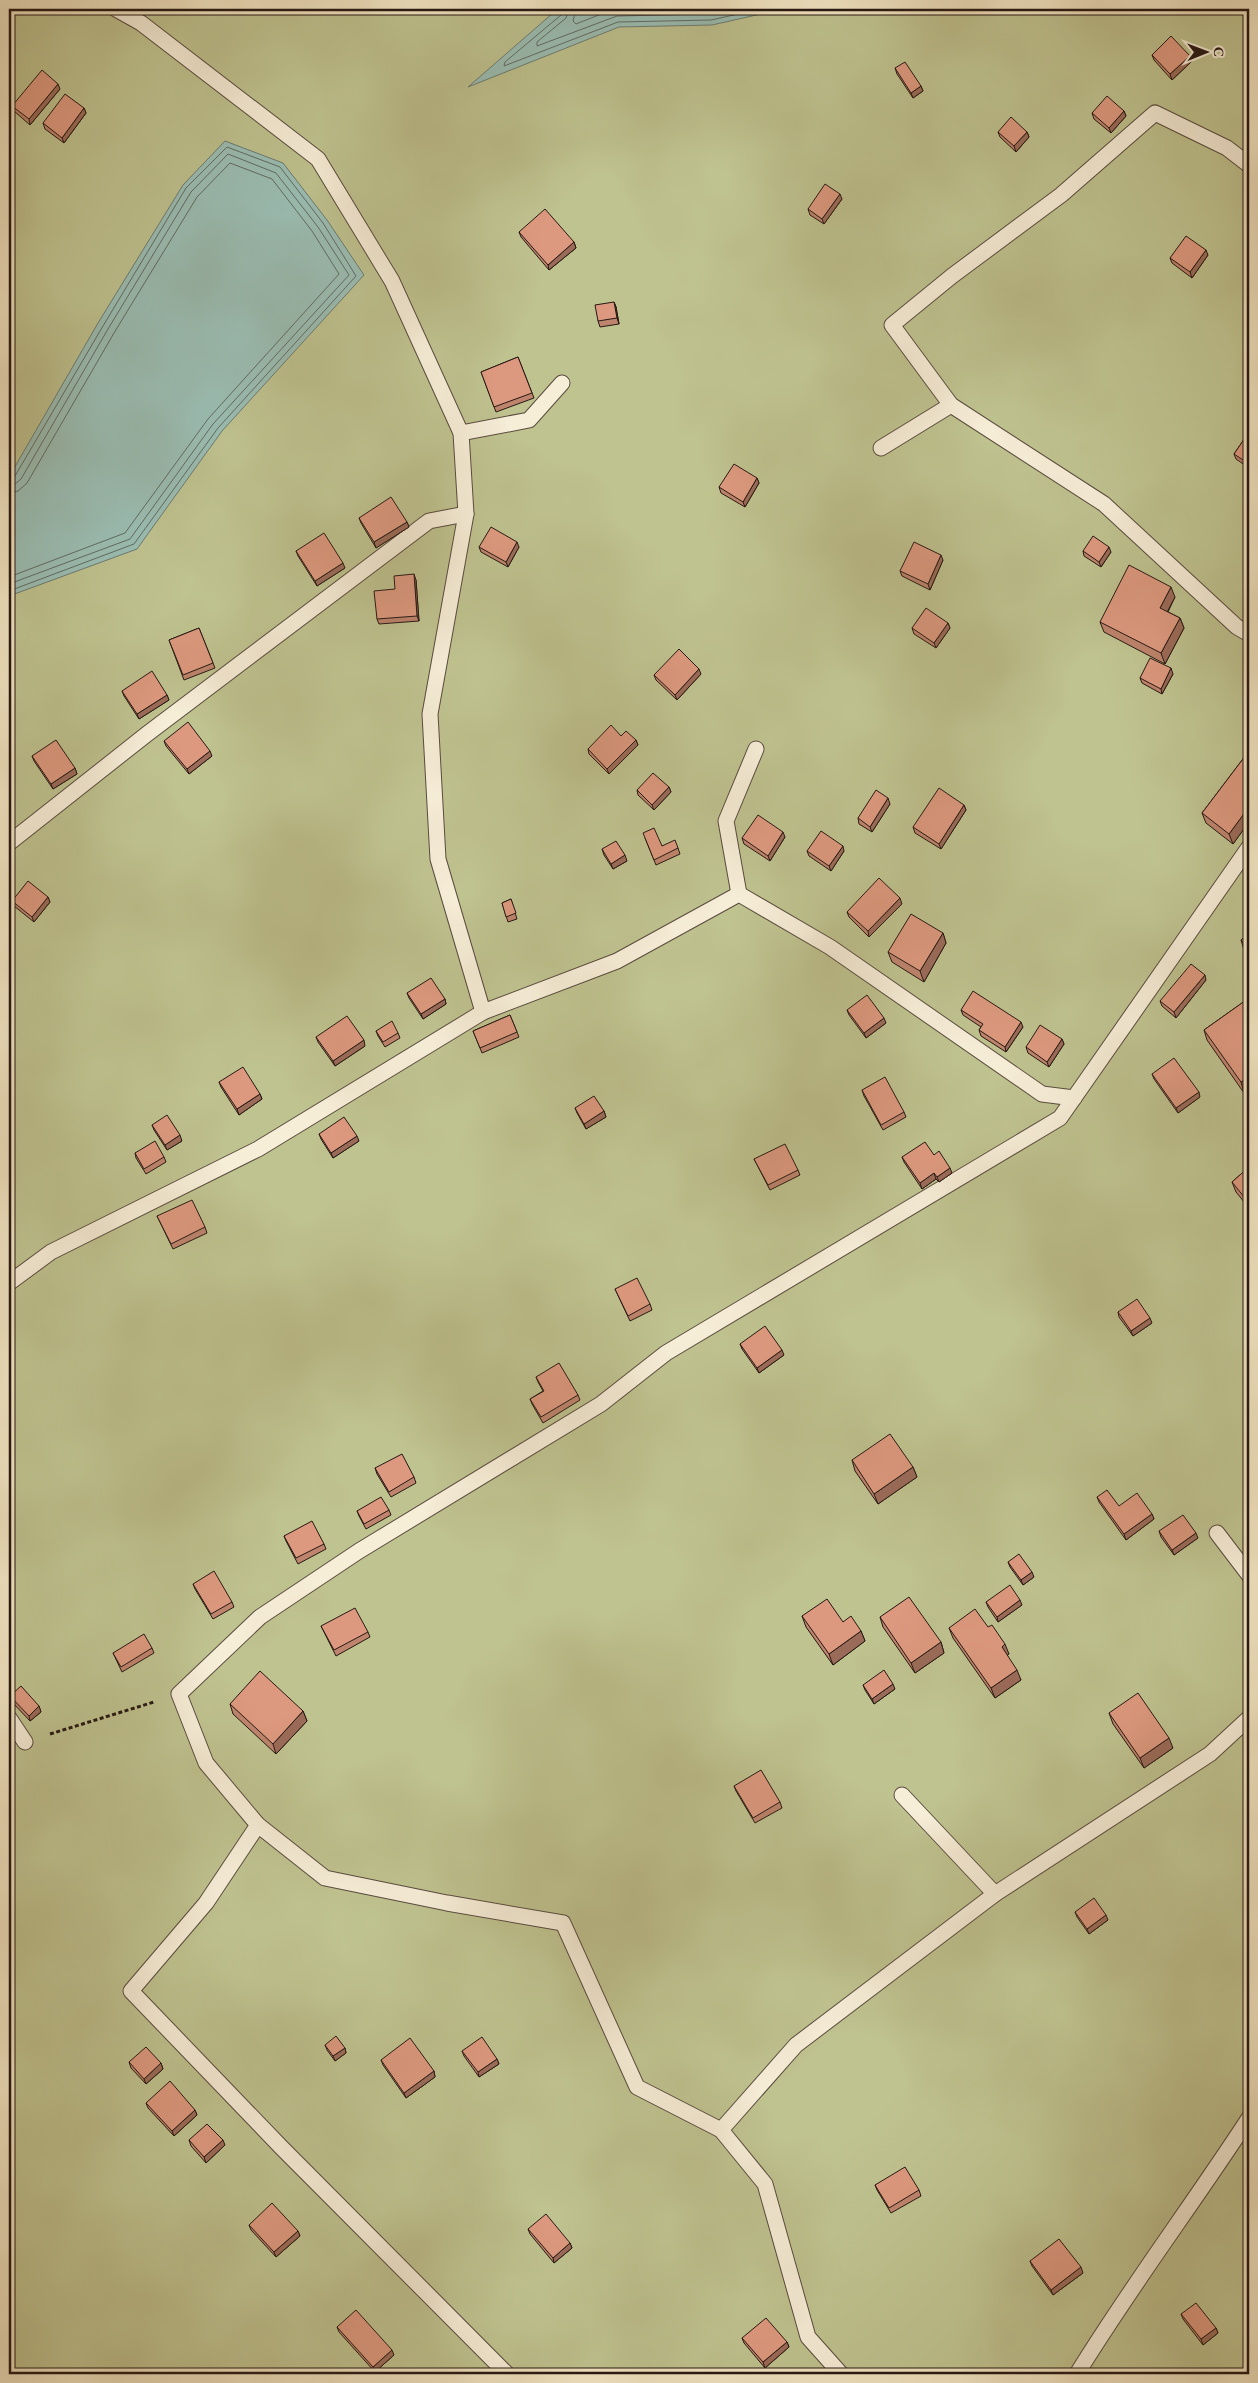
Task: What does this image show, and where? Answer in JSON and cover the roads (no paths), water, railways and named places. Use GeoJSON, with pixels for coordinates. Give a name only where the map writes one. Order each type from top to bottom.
{"type":"FeatureCollection","features":[{"type":"Feature","properties":{"kind":"lane"},"geometry":{"type":"LineString","coordinates":[[116,9],[141,23],[318,159],[392,280],[461,433],[466,514],[430,714],[438,859],[483,1012]]}},
{"type":"Feature","properties":{"kind":"lane"},"geometry":{"type":"LineString","coordinates":[[1249,165],[1227,148],[1155,113],[1061,195],[892,325],[950,404],[1104,504],[1237,627],[1249,634]]}},
{"type":"Feature","properties":{"kind":"lane"},"geometry":{"type":"LineString","coordinates":[[461,433],[528,420],[562,383]]}},
{"type":"Feature","properties":{"kind":"lane"},"geometry":{"type":"LineString","coordinates":[[881,448],[950,404]]}},
{"type":"Feature","properties":{"kind":"lane"},"geometry":{"type":"LineString","coordinates":[[9,843],[155,728],[429,521],[466,514]]}},
{"type":"Feature","properties":{"kind":"lane"},"geometry":{"type":"LineString","coordinates":[[756,749],[726,821],[739,894],[830,947],[1042,1094],[1074,1098]]}},
{"type":"Feature","properties":{"kind":"lane"},"geometry":{"type":"LineString","coordinates":[[841,2374],[808,2337],[765,2184],[721,2130],[638,2087],[563,1923],[447,1903],[325,1878],[258,1825],[206,1763],[179,1694],[260,1617],[359,1551],[601,1404],[666,1353],[1060,1118],[1249,847]]}},
{"type":"Feature","properties":{"kind":"lane"},"geometry":{"type":"LineString","coordinates":[[9,1283],[51,1252],[258,1148],[483,1012],[617,961],[739,894]]}},
{"type":"Feature","properties":{"kind":"lane"},"geometry":{"type":"LineString","coordinates":[[1217,1533],[1249,1575]]}},
{"type":"Feature","properties":{"kind":"lane"},"geometry":{"type":"LineString","coordinates":[[9,1718],[25,1742]]}},
{"type":"Feature","properties":{"kind":"lane"},"geometry":{"type":"LineString","coordinates":[[721,2130],[796,2045],[995,1894],[1210,1754],[1249,1718]]}},
{"type":"Feature","properties":{"kind":"lane"},"geometry":{"type":"LineString","coordinates":[[902,1795],[995,1894]]}},
{"type":"Feature","properties":{"kind":"lane"},"geometry":{"type":"LineString","coordinates":[[258,1825],[206,1903],[130,1991],[281,2147],[507,2374]]}},
{"type":"Feature","properties":{"kind":"lane"},"geometry":{"type":"LineString","coordinates":[[1077,2374],[1117,2309],[1206,2184],[1249,2118]]}},
{"type":"Feature","properties":{"kind":"water"},"geometry":{"type":"Polygon","coordinates":[[[561,9],[783,9],[712,25],[619,27],[468,87],[553,13],[561,9]]]}},
{"type":"Feature","properties":{"kind":"water"},"geometry":{"type":"Polygon","coordinates":[[[225,141],[283,163],[327,220],[364,275],[222,431],[137,549],[9,596],[9,477],[98,323],[183,185],[225,141]]]}}]}
